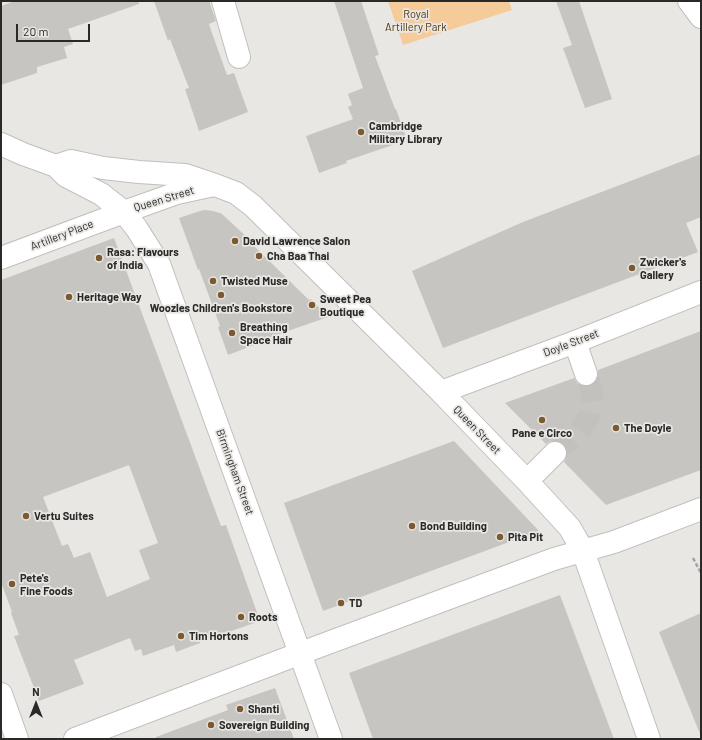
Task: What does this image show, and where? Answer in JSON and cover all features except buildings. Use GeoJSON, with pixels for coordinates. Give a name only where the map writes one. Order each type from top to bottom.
{"type":"FeatureCollection","features":[{"type":"Feature","properties":{"kind":"street"},"geometry":{"type":"LineString","coordinates":[[223,1],[239,57]]}},
{"type":"Feature","properties":{"kind":"street"},"geometry":{"type":"LineString","coordinates":[[689,1],[701,18]]}},
{"type":"Feature","properties":{"kind":"street","name":"Queen Street"},"geometry":{"type":"LineString","coordinates":[[1,144],[56,166],[66,176],[101,194],[124,212],[177,193],[215,185]]}},
{"type":"Feature","properties":{"kind":"street","name":"Queen Street"},"geometry":{"type":"LineString","coordinates":[[56,166],[71,161],[103,168],[185,175],[236,193],[253,206],[440,392],[527,481],[570,528],[583,551],[649,739]]}},
{"type":"Feature","properties":{"kind":"street","name":"Artillery Place"},"geometry":{"type":"LineString","coordinates":[[1,258],[124,212]]}},
{"type":"Feature","properties":{"kind":"street","name":"Birmingham Street"},"geometry":{"type":"LineString","coordinates":[[124,212],[137,229],[159,264],[331,739]]}},
{"type":"Feature","properties":{"kind":"street","name":"Doyle Street"},"geometry":{"type":"LineString","coordinates":[[440,392],[575,342],[701,292]]}},
{"type":"Feature","properties":{"kind":"street"},"geometry":{"type":"LineString","coordinates":[[575,342],[586,374]]}},
{"type":"Feature","properties":{"kind":"street"},"geometry":{"type":"LineString","coordinates":[[527,481],[555,453]]}},
{"type":"Feature","properties":{"kind":"street"},"geometry":{"type":"LineString","coordinates":[[75,739],[554,559],[614,542],[701,509]]}},
{"type":"Feature","properties":{"kind":"street"},"geometry":{"type":"LineString","coordinates":[[1,694],[18,739]]}},
{"type":"Feature","properties":{"kind":"path"},"geometry":{"type":"LineString","coordinates":[[693,558],[701,573]]}},
{"type":"Feature","properties":{"kind":"green space","name":"Royal Artillery Park"},"geometry":{"type":"Polygon","coordinates":[[[388,1],[509,1],[512,10],[403,45],[388,1]]]}},
{"type":"Feature","properties":{"kind":"tunnel"},"geometry":{"type":"LineString","coordinates":[[555,453],[579,431],[589,417],[593,403],[591,387],[586,374]]}},
{"type":"Feature","properties":{"kind":"place","name":"Cambridge Military Library"},"geometry":{"type":"Point","coordinates":[361,132]}},
{"type":"Feature","properties":{"kind":"place","name":"David Lawrence Salon"},"geometry":{"type":"Point","coordinates":[235,241]}},
{"type":"Feature","properties":{"kind":"place","name":"Cha Baa Thai"},"geometry":{"type":"Point","coordinates":[259,256]}},
{"type":"Feature","properties":{"kind":"place","name":"Rasa: Flavours of India"},"geometry":{"type":"Point","coordinates":[99,258]}},
{"type":"Feature","properties":{"kind":"place","name":"Zwicker's Gallery"},"geometry":{"type":"Point","coordinates":[632,268]}},
{"type":"Feature","properties":{"kind":"place","name":"Twisted Muse"},"geometry":{"type":"Point","coordinates":[213,281]}},
{"type":"Feature","properties":{"kind":"place","name":"Woozles Children's Bookstore"},"geometry":{"type":"Point","coordinates":[221,295]}},
{"type":"Feature","properties":{"kind":"place","name":"Heritage Way"},"geometry":{"type":"Point","coordinates":[69,297]}},
{"type":"Feature","properties":{"kind":"place","name":"Sweet Pea Boutique"},"geometry":{"type":"Point","coordinates":[312,305]}},
{"type":"Feature","properties":{"kind":"place","name":"Breathing Space Hair"},"geometry":{"type":"Point","coordinates":[232,333]}},
{"type":"Feature","properties":{"kind":"place","name":"Pane e Circo"},"geometry":{"type":"Point","coordinates":[542,420]}},
{"type":"Feature","properties":{"kind":"place","name":"The Doyle"},"geometry":{"type":"Point","coordinates":[616,428]}},
{"type":"Feature","properties":{"kind":"place","name":"Vertu Suites"},"geometry":{"type":"Point","coordinates":[26,516]}},
{"type":"Feature","properties":{"kind":"place","name":"Bond Building"},"geometry":{"type":"Point","coordinates":[412,526]}},
{"type":"Feature","properties":{"kind":"place","name":"Pita Pit"},"geometry":{"type":"Point","coordinates":[500,537]}},
{"type":"Feature","properties":{"kind":"place","name":"Pete's Fine Foods"},"geometry":{"type":"Point","coordinates":[12,584]}},
{"type":"Feature","properties":{"kind":"place","name":"TD"},"geometry":{"type":"Point","coordinates":[341,603]}},
{"type":"Feature","properties":{"kind":"place","name":"Roots"},"geometry":{"type":"Point","coordinates":[241,617]}},
{"type":"Feature","properties":{"kind":"place","name":"Tim Hortons"},"geometry":{"type":"Point","coordinates":[181,636]}},
{"type":"Feature","properties":{"kind":"place","name":"Shanti"},"geometry":{"type":"Point","coordinates":[240,709]}},
{"type":"Feature","properties":{"kind":"place","name":"Sovereign Building"},"geometry":{"type":"Point","coordinates":[211,725]}}]}
